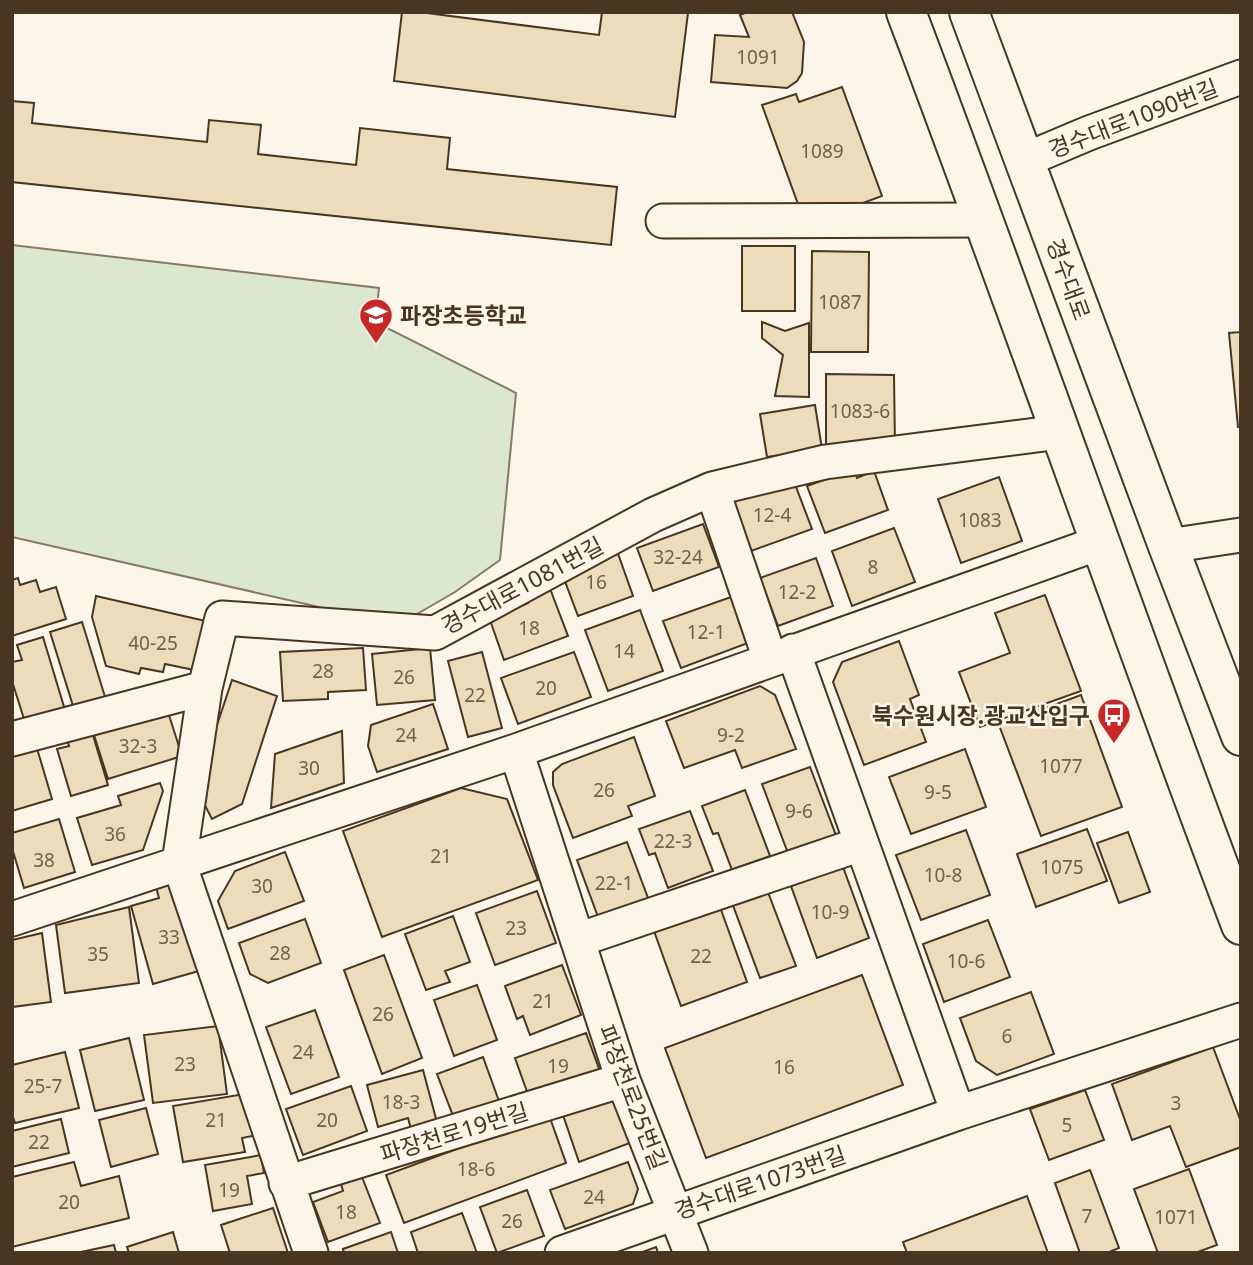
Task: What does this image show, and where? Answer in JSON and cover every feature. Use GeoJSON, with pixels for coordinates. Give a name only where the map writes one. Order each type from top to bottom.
{"type":"FeatureCollection","features":[{"type":"Feature","properties":{"kind":"main road"},"geometry":{"type":"LineString","coordinates":[[906,12],[985,220],[1099,543],[1241,925]]}},
{"type":"Feature","properties":{"kind":"main road","name":"경수대로"},"geometry":{"type":"LineString","coordinates":[[969,12],[1241,736]]}},
{"type":"Feature","properties":{"kind":"street","name":"경수대로1090번길"},"geometry":{"type":"LineString","coordinates":[[1025,160],[1089,133],[1241,77]]}},
{"type":"Feature","properties":{"kind":"street"},"geometry":{"type":"LineString","coordinates":[[663,221],[985,220]]}},
{"type":"Feature","properties":{"kind":"street"},"geometry":{"type":"LineString","coordinates":[[958,1113],[861,844],[712,489],[825,461],[1060,432]]}},
{"type":"Feature","properties":{"kind":"street","name":"경수대로1081번길"},"geometry":{"type":"LineString","coordinates":[[179,863],[205,688],[222,618],[435,633],[653,515],[712,489]]}},
{"type":"Feature","properties":{"kind":"street"},"geometry":{"type":"LineString","coordinates":[[1168,546],[1241,535]]}},
{"type":"Feature","properties":{"kind":"street"},"geometry":{"type":"LineString","coordinates":[[12,919],[516,751],[1099,543]]}},
{"type":"Feature","properties":{"kind":"street"},"geometry":{"type":"LineString","coordinates":[[12,739],[205,688]]}},
{"type":"Feature","properties":{"kind":"street","name":"파장천로25번길"},"geometry":{"type":"LineString","coordinates":[[516,751],[623,1080],[691,1253]]}},
{"type":"Feature","properties":{"kind":"street"},"geometry":{"type":"LineString","coordinates":[[578,940],[861,844]]}},
{"type":"Feature","properties":{"kind":"street"},"geometry":{"type":"LineString","coordinates":[[179,863],[312,1253]]}},
{"type":"Feature","properties":{"kind":"street","name":"경수대로1073번길"},"geometry":{"type":"LineString","coordinates":[[562,1253],[958,1113],[1241,1020]]}},
{"type":"Feature","properties":{"kind":"street","name":"파장천로19번길"},"geometry":{"type":"LineString","coordinates":[[286,1183],[623,1080]]}},
{"type":"Feature","properties":{"kind":"green space"},"geometry":{"type":"Polygon","coordinates":[[[12,245],[379,288],[375,322],[516,393],[500,560],[455,592],[398,625],[12,537],[12,245]]]}},
{"type":"Feature","properties":{"kind":"building"},"geometry":{"type":"Polygon","coordinates":[[[402,12],[599,35],[602,12],[688,13],[675,117],[394,81],[402,12]]]}},
{"type":"Feature","properties":{"kind":"building"},"geometry":{"type":"Polygon","coordinates":[[[747,12],[792,12],[804,42],[802,73],[797,81],[787,88],[711,82],[715,35],[749,37],[740,15],[747,12]]]}},
{"type":"Feature","properties":{"kind":"building"},"geometry":{"type":"Polygon","coordinates":[[[842,87],[882,196],[855,206],[798,204],[762,105],[796,94],[799,102],[842,87]]]}},
{"type":"Feature","properties":{"kind":"building"},"geometry":{"type":"Polygon","coordinates":[[[12,101],[34,103],[32,123],[207,142],[209,120],[261,125],[258,154],[356,165],[360,128],[450,138],[447,169],[617,187],[611,245],[12,182],[12,101]]]}},
{"type":"Feature","properties":{"kind":"building"},"geometry":{"type":"Polygon","coordinates":[[[742,246],[795,246],[795,311],[742,311],[742,246]]]}},
{"type":"Feature","properties":{"kind":"building"},"geometry":{"type":"Polygon","coordinates":[[[812,251],[869,252],[868,352],[811,352],[812,251]]]}},
{"type":"Feature","properties":{"kind":"building"},"geometry":{"type":"Polygon","coordinates":[[[762,322],[785,331],[809,323],[809,397],[775,396],[783,355],[762,338],[762,322]]]}},
{"type":"Feature","properties":{"kind":"building"},"geometry":{"type":"Polygon","coordinates":[[[1241,332],[1241,427],[1238,427],[1229,333],[1241,332]]]}},
{"type":"Feature","properties":{"kind":"building"},"geometry":{"type":"Polygon","coordinates":[[[826,374],[894,375],[895,447],[826,447],[826,374]]]}},
{"type":"Feature","properties":{"kind":"building"},"geometry":{"type":"Polygon","coordinates":[[[815,405],[822,449],[767,457],[760,414],[815,405]]]}},
{"type":"Feature","properties":{"kind":"building"},"geometry":{"type":"Polygon","coordinates":[[[854,469],[857,478],[874,471],[888,510],[825,533],[807,486],[854,469]]]}},
{"type":"Feature","properties":{"kind":"building"},"geometry":{"type":"Polygon","coordinates":[[[999,477],[1022,541],[961,563],[938,499],[999,477]]]}},
{"type":"Feature","properties":{"kind":"building"},"geometry":{"type":"Polygon","coordinates":[[[793,479],[812,529],[751,551],[733,501],[793,479]]]}},
{"type":"Feature","properties":{"kind":"building"},"geometry":{"type":"Polygon","coordinates":[[[703,524],[719,567],[653,591],[637,548],[703,524]]]}},
{"type":"Feature","properties":{"kind":"building"},"geometry":{"type":"Polygon","coordinates":[[[894,528],[915,582],[852,606],[832,551],[894,528]]]}},
{"type":"Feature","properties":{"kind":"building"},"geometry":{"type":"Polygon","coordinates":[[[616,548],[633,596],[578,616],[560,568],[616,548]]]}},
{"type":"Feature","properties":{"kind":"building"},"geometry":{"type":"Polygon","coordinates":[[[816,558],[833,606],[778,626],[760,578],[816,558]]]}},
{"type":"Feature","properties":{"kind":"building"},"geometry":{"type":"Polygon","coordinates":[[[18,578],[20,585],[36,580],[40,592],[56,587],[66,619],[12,636],[12,580],[18,578]]]}},
{"type":"Feature","properties":{"kind":"building"},"geometry":{"type":"Polygon","coordinates":[[[549,586],[568,636],[504,660],[490,620],[528,603],[525,595],[549,586]]]}},
{"type":"Feature","properties":{"kind":"building"},"geometry":{"type":"Polygon","coordinates":[[[1045,595],[1081,691],[980,727],[959,672],[1010,653],[995,613],[1045,595]]]}},
{"type":"Feature","properties":{"kind":"building"},"geometry":{"type":"Polygon","coordinates":[[[96,596],[210,622],[199,671],[165,664],[163,672],[141,668],[139,674],[106,666],[92,617],[96,596]]]}},
{"type":"Feature","properties":{"kind":"building"},"geometry":{"type":"Polygon","coordinates":[[[731,597],[748,643],[681,668],[663,621],[731,597]]]}},
{"type":"Feature","properties":{"kind":"building"},"geometry":{"type":"Polygon","coordinates":[[[640,610],[663,671],[608,691],[585,630],[640,610]]]}},
{"type":"Feature","properties":{"kind":"building"},"geometry":{"type":"Polygon","coordinates":[[[82,622],[106,700],[74,709],[50,632],[82,622]]]}},
{"type":"Feature","properties":{"kind":"building"},"geometry":{"type":"Polygon","coordinates":[[[43,637],[65,710],[25,722],[12,681],[12,662],[22,660],[17,645],[43,637]]]}},
{"type":"Feature","properties":{"kind":"building"},"geometry":{"type":"Polygon","coordinates":[[[899,641],[919,695],[910,699],[926,742],[864,765],[833,682],[842,662],[899,641]]]}},
{"type":"Feature","properties":{"kind":"building"},"geometry":{"type":"Polygon","coordinates":[[[363,648],[366,690],[328,692],[328,699],[283,701],[280,652],[363,648]]]}},
{"type":"Feature","properties":{"kind":"building"},"geometry":{"type":"Polygon","coordinates":[[[430,648],[435,700],[377,705],[372,654],[430,648]]]}},
{"type":"Feature","properties":{"kind":"building"},"geometry":{"type":"Polygon","coordinates":[[[482,652],[502,728],[468,737],[448,661],[482,652]]]}},
{"type":"Feature","properties":{"kind":"building"},"geometry":{"type":"Polygon","coordinates":[[[574,652],[591,697],[518,724],[501,678],[574,652]]]}},
{"type":"Feature","properties":{"kind":"building"},"geometry":{"type":"Polygon","coordinates":[[[232,680],[277,696],[242,804],[212,819],[196,788],[232,680]]]}},
{"type":"Feature","properties":{"kind":"building"},"geometry":{"type":"Polygon","coordinates":[[[760,686],[775,695],[796,749],[742,768],[735,750],[684,768],[666,721],[760,686]]]}},
{"type":"Feature","properties":{"kind":"building"},"geometry":{"type":"Polygon","coordinates":[[[1081,695],[1122,807],[1041,836],[999,725],[1081,695]]]}},
{"type":"Feature","properties":{"kind":"building"},"geometry":{"type":"Polygon","coordinates":[[[433,704],[448,749],[377,772],[368,746],[371,725],[433,704]]]}},
{"type":"Feature","properties":{"kind":"building"},"geometry":{"type":"Polygon","coordinates":[[[168,712],[182,756],[108,779],[94,735],[168,712]]]}},
{"type":"Feature","properties":{"kind":"building"},"geometry":{"type":"Polygon","coordinates":[[[342,731],[344,783],[271,808],[275,754],[342,731]]]}},
{"type":"Feature","properties":{"kind":"building"},"geometry":{"type":"Polygon","coordinates":[[[92,732],[108,785],[71,796],[57,749],[69,746],[67,740],[92,732]]]}},
{"type":"Feature","properties":{"kind":"building"},"geometry":{"type":"Polygon","coordinates":[[[634,737],[655,796],[628,806],[632,816],[573,838],[553,785],[553,772],[562,764],[634,737]]]}},
{"type":"Feature","properties":{"kind":"building"},"geometry":{"type":"Polygon","coordinates":[[[36,745],[52,799],[12,811],[12,752],[36,745]]]}},
{"type":"Feature","properties":{"kind":"building"},"geometry":{"type":"Polygon","coordinates":[[[965,749],[986,807],[911,834],[889,777],[965,749]]]}},
{"type":"Feature","properties":{"kind":"building"},"geometry":{"type":"Polygon","coordinates":[[[810,767],[837,838],[789,856],[762,784],[810,767]]]}},
{"type":"Feature","properties":{"kind":"building"},"geometry":{"type":"Polygon","coordinates":[[[160,783],[163,791],[143,850],[92,865],[77,818],[121,805],[118,796],[160,783]]]}},
{"type":"Feature","properties":{"kind":"building"},"geometry":{"type":"Polygon","coordinates":[[[461,788],[507,799],[538,880],[382,937],[343,831],[461,788]]]}},
{"type":"Feature","properties":{"kind":"building"},"geometry":{"type":"Polygon","coordinates":[[[745,790],[770,856],[732,870],[718,833],[713,834],[702,806],[745,790]]]}},
{"type":"Feature","properties":{"kind":"building"},"geometry":{"type":"Polygon","coordinates":[[[690,811],[713,871],[668,888],[655,853],[649,855],[639,829],[690,811]]]}},
{"type":"Feature","properties":{"kind":"building"},"geometry":{"type":"Polygon","coordinates":[[[59,819],[75,872],[24,888],[12,848],[12,833],[59,819]]]}},
{"type":"Feature","properties":{"kind":"building"},"geometry":{"type":"Polygon","coordinates":[[[1087,829],[1107,881],[1036,907],[1017,854],[1087,829]]]}},
{"type":"Feature","properties":{"kind":"building"},"geometry":{"type":"Polygon","coordinates":[[[966,830],[990,895],[921,920],[896,855],[966,830]]]}},
{"type":"Feature","properties":{"kind":"building"},"geometry":{"type":"Polygon","coordinates":[[[1128,832],[1150,892],[1119,903],[1097,843],[1128,832]]]}},
{"type":"Feature","properties":{"kind":"building"},"geometry":{"type":"Polygon","coordinates":[[[627,842],[651,906],[601,925],[577,860],[627,842]]]}},
{"type":"Feature","properties":{"kind":"building"},"geometry":{"type":"Polygon","coordinates":[[[285,852],[304,901],[228,929],[218,901],[235,871],[285,852]]]}},
{"type":"Feature","properties":{"kind":"building"},"geometry":{"type":"Polygon","coordinates":[[[843,867],[869,938],[817,958],[791,886],[843,867]]]}},
{"type":"Feature","properties":{"kind":"building"},"geometry":{"type":"Polygon","coordinates":[[[181,880],[206,969],[153,984],[131,906],[159,898],[156,887],[181,880]]]}},
{"type":"Feature","properties":{"kind":"building"},"geometry":{"type":"Polygon","coordinates":[[[766,887],[796,966],[760,978],[731,900],[766,887]]]}},
{"type":"Feature","properties":{"kind":"building"},"geometry":{"type":"Polygon","coordinates":[[[537,891],[556,943],[495,965],[476,913],[537,891]]]}},
{"type":"Feature","properties":{"kind":"building"},"geometry":{"type":"Polygon","coordinates":[[[129,907],[139,983],[65,993],[56,925],[129,907]]]}},
{"type":"Feature","properties":{"kind":"building"},"geometry":{"type":"Polygon","coordinates":[[[720,907],[747,982],[681,1006],[654,931],[720,907]]]}},
{"type":"Feature","properties":{"kind":"building"},"geometry":{"type":"Polygon","coordinates":[[[453,916],[470,962],[445,971],[450,982],[426,990],[405,934],[453,916]]]}},
{"type":"Feature","properties":{"kind":"building"},"geometry":{"type":"Polygon","coordinates":[[[305,919],[321,963],[268,983],[250,974],[239,943],[305,919]]]}},
{"type":"Feature","properties":{"kind":"building"},"geometry":{"type":"Polygon","coordinates":[[[988,920],[1010,977],[944,1002],[923,944],[988,920]]]}},
{"type":"Feature","properties":{"kind":"building"},"geometry":{"type":"Polygon","coordinates":[[[42,933],[51,1002],[12,1007],[12,940],[42,933]]]}},
{"type":"Feature","properties":{"kind":"building"},"geometry":{"type":"Polygon","coordinates":[[[384,955],[422,1058],[382,1074],[344,970],[384,955]]]}},
{"type":"Feature","properties":{"kind":"building"},"geometry":{"type":"Polygon","coordinates":[[[562,965],[581,1015],[530,1035],[523,1016],[517,1019],[505,986],[562,965]]]}},
{"type":"Feature","properties":{"kind":"building"},"geometry":{"type":"Polygon","coordinates":[[[862,975],[903,1085],[706,1158],[665,1048],[862,975]]]}},
{"type":"Feature","properties":{"kind":"building"},"geometry":{"type":"Polygon","coordinates":[[[477,985],[497,1040],[454,1056],[434,1000],[477,985]]]}},
{"type":"Feature","properties":{"kind":"building"},"geometry":{"type":"Polygon","coordinates":[[[1031,992],[1054,1054],[997,1075],[976,1061],[960,1018],[1031,992]]]}},
{"type":"Feature","properties":{"kind":"building"},"geometry":{"type":"Polygon","coordinates":[[[315,1010],[339,1077],[291,1094],[266,1027],[315,1010]]]}},
{"type":"Feature","properties":{"kind":"building"},"geometry":{"type":"Polygon","coordinates":[[[218,1026],[227,1094],[153,1103],[144,1035],[218,1026]]]}},
{"type":"Feature","properties":{"kind":"building"},"geometry":{"type":"Polygon","coordinates":[[[586,1033],[601,1074],[530,1100],[515,1058],[586,1033]]]}},
{"type":"Feature","properties":{"kind":"building"},"geometry":{"type":"Polygon","coordinates":[[[129,1038],[144,1100],[95,1111],[80,1050],[129,1038]]]}},
{"type":"Feature","properties":{"kind":"building"},"geometry":{"type":"Polygon","coordinates":[[[1213,1047],[1241,1122],[1241,1147],[1186,1167],[1170,1126],[1132,1140],[1112,1084],[1213,1047]]]}},
{"type":"Feature","properties":{"kind":"building"},"geometry":{"type":"Polygon","coordinates":[[[65,1052],[79,1108],[15,1123],[12,1114],[12,1065],[65,1052]]]}},
{"type":"Feature","properties":{"kind":"building"},"geometry":{"type":"Polygon","coordinates":[[[483,1057],[500,1104],[455,1121],[437,1074],[483,1057]]]}},
{"type":"Feature","properties":{"kind":"building"},"geometry":{"type":"Polygon","coordinates":[[[423,1070],[438,1126],[412,1133],[408,1118],[378,1127],[367,1085],[423,1070]]]}},
{"type":"Feature","properties":{"kind":"building"},"geometry":{"type":"Polygon","coordinates":[[[351,1086],[367,1131],[303,1155],[286,1109],[351,1086]]]}},
{"type":"Feature","properties":{"kind":"building"},"geometry":{"type":"Polygon","coordinates":[[[1085,1090],[1104,1140],[1049,1160],[1030,1109],[1085,1090]]]}},
{"type":"Feature","properties":{"kind":"building"},"geometry":{"type":"Polygon","coordinates":[[[244,1094],[262,1134],[242,1138],[245,1152],[183,1162],[173,1106],[244,1094]]]}},
{"type":"Feature","properties":{"kind":"building"},"geometry":{"type":"Polygon","coordinates":[[[613,1096],[630,1143],[579,1162],[563,1115],[613,1096]]]}},
{"type":"Feature","properties":{"kind":"building"},"geometry":{"type":"Polygon","coordinates":[[[146,1108],[158,1154],[111,1167],[99,1120],[146,1108]]]}},
{"type":"Feature","properties":{"kind":"building"},"geometry":{"type":"Polygon","coordinates":[[[549,1115],[566,1163],[404,1223],[386,1175],[549,1115]]]}},
{"type":"Feature","properties":{"kind":"building"},"geometry":{"type":"Polygon","coordinates":[[[61,1119],[69,1153],[12,1167],[12,1131],[61,1119]]]}},
{"type":"Feature","properties":{"kind":"building"},"geometry":{"type":"Polygon","coordinates":[[[261,1155],[264,1173],[247,1176],[252,1204],[213,1211],[205,1165],[261,1155]]]}},
{"type":"Feature","properties":{"kind":"building"},"geometry":{"type":"Polygon","coordinates":[[[74,1162],[81,1186],[119,1176],[129,1218],[12,1247],[12,1177],[74,1162]]]}},
{"type":"Feature","properties":{"kind":"building"},"geometry":{"type":"Polygon","coordinates":[[[628,1162],[638,1189],[633,1204],[565,1229],[550,1190],[628,1162]]]}},
{"type":"Feature","properties":{"kind":"building"},"geometry":{"type":"Polygon","coordinates":[[[1189,1169],[1217,1245],[1195,1253],[1158,1253],[1134,1189],[1189,1169]]]}},
{"type":"Feature","properties":{"kind":"building"},"geometry":{"type":"Polygon","coordinates":[[[1090,1170],[1119,1248],[1107,1253],[1080,1253],[1055,1183],[1090,1170]]]}},
{"type":"Feature","properties":{"kind":"building"},"geometry":{"type":"Polygon","coordinates":[[[362,1177],[380,1223],[328,1242],[313,1202],[343,1191],[341,1184],[362,1177]]]}},
{"type":"Feature","properties":{"kind":"building"},"geometry":{"type":"Polygon","coordinates":[[[527,1190],[544,1236],[497,1253],[480,1207],[527,1190]]]}},
{"type":"Feature","properties":{"kind":"building"},"geometry":{"type":"Polygon","coordinates":[[[1027,1196],[1048,1253],[907,1253],[903,1242],[1027,1196]]]}},
{"type":"Feature","properties":{"kind":"building"},"geometry":{"type":"Polygon","coordinates":[[[273,1208],[288,1253],[230,1253],[221,1225],[273,1208]]]}},
{"type":"Feature","properties":{"kind":"building"},"geometry":{"type":"Polygon","coordinates":[[[462,1213],[477,1253],[418,1253],[411,1232],[462,1213]]]}},
{"type":"Feature","properties":{"kind":"building"},"geometry":{"type":"Polygon","coordinates":[[[173,1232],[179,1253],[129,1253],[127,1247],[173,1232]]]}},
{"type":"Feature","properties":{"kind":"building"},"geometry":{"type":"Polygon","coordinates":[[[391,1232],[398,1253],[344,1253],[343,1249],[391,1232]]]}},
{"type":"Feature","properties":{"kind":"building"},"geometry":{"type":"Polygon","coordinates":[[[114,1245],[116,1253],[76,1253],[114,1245]]]}},
{"type":"Feature","properties":{"kind":"building"},"geometry":{"type":"Polygon","coordinates":[[[656,1247],[658,1253],[640,1253],[656,1247]]]}},
{"type":"Feature","properties":{"kind":"place","name":"파장초등학교"},"geometry":{"type":"Point","coordinates":[376,345]}},
{"type":"Feature","properties":{"kind":"place","name":"북수원시장.광교산입구"},"geometry":{"type":"Point","coordinates":[1114,745]}}]}
